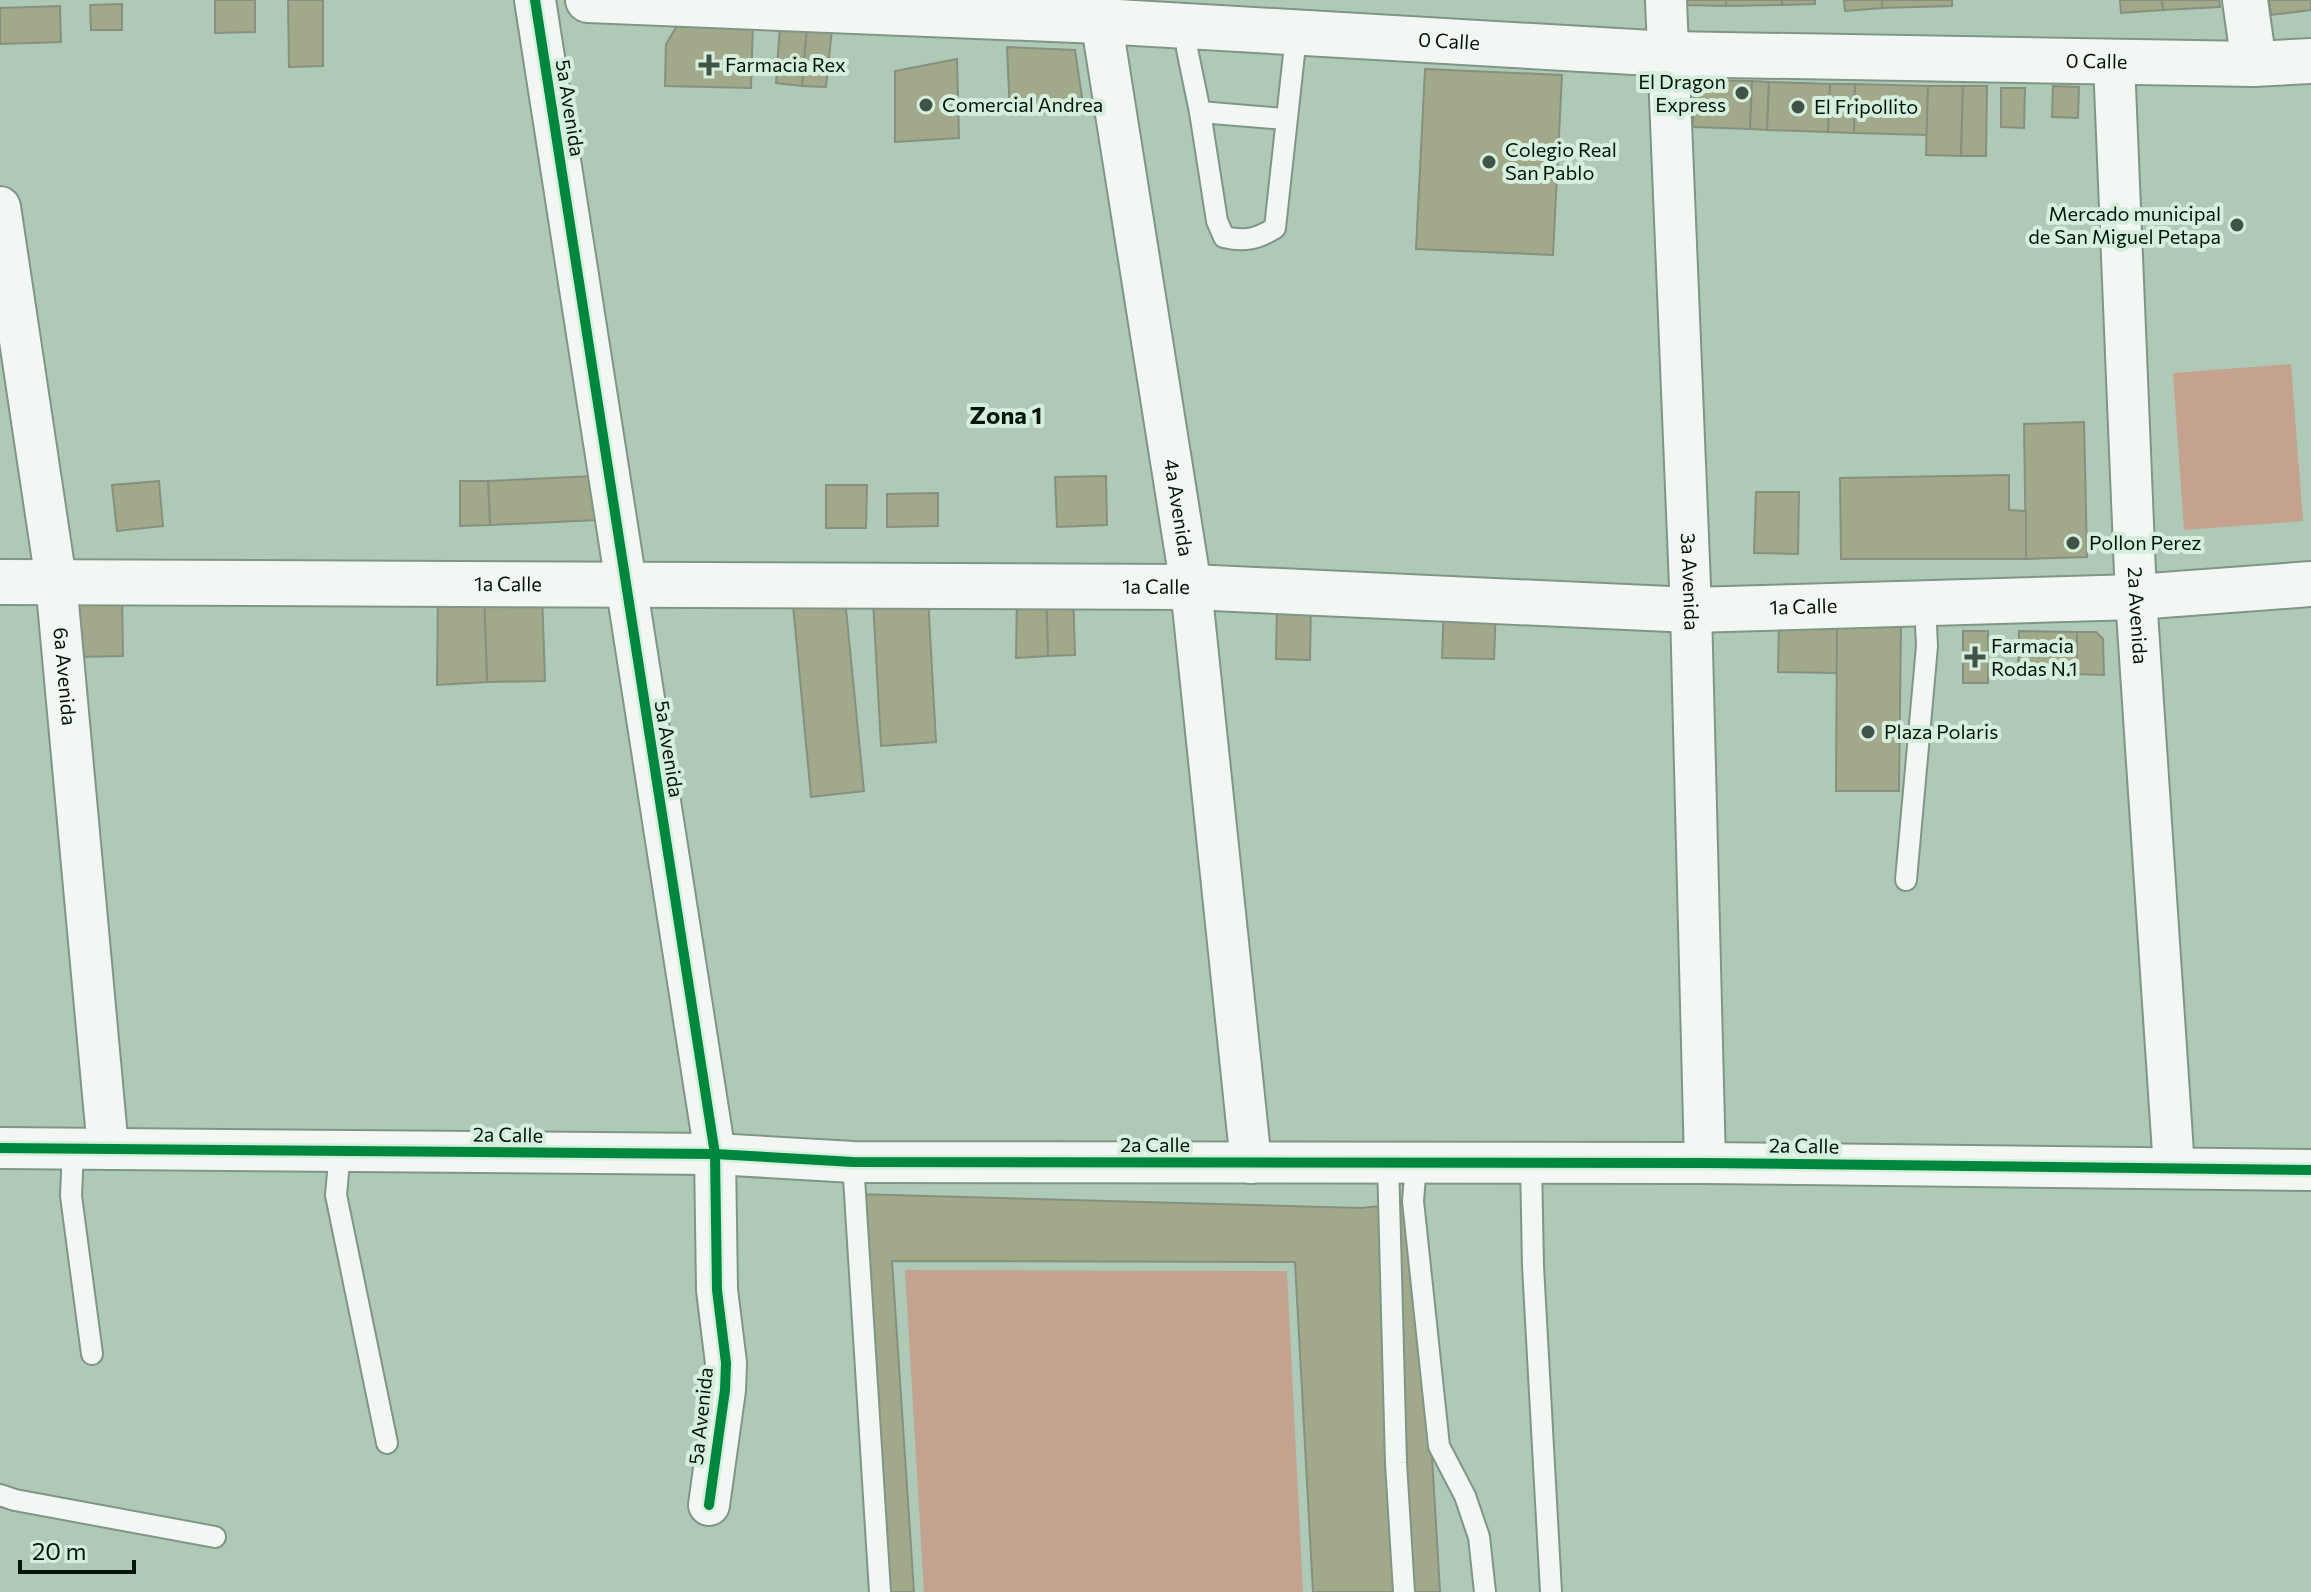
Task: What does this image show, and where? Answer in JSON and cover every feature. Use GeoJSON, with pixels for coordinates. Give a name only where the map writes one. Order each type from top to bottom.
{"type":"FeatureCollection","features":[{"type":"Feature","properties":{"kind":"main road","name":"0 Calle"},"geometry":{"type":"LineString","coordinates":[[588,0],[1099,10],[1188,26],[1669,54],[2254,64],[2311,61]]}},
{"type":"Feature","properties":{"kind":"main road"},"geometry":{"type":"LineString","coordinates":[[2245,0],[2254,64]]}},
{"type":"Feature","properties":{"kind":"main road","name":"1a Calle"},"geometry":{"type":"LineString","coordinates":[[0,582],[1191,587],[1691,610],[2136,597],[2311,584]]}},
{"type":"Feature","properties":{"kind":"street","name":"5a Avenida"},"geometry":{"type":"LineString","coordinates":[[535,0],[715,1154],[717,1290],[726,1363],[709,1505]]}},
{"type":"Feature","properties":{"kind":"street","name":"3a Avenida"},"geometry":{"type":"LineString","coordinates":[[1666,0],[1691,610],[1705,1163]]}},
{"type":"Feature","properties":{"kind":"street","name":"4a Avenida"},"geometry":{"type":"LineString","coordinates":[[1099,10],[1191,587],[1251,1163]]}},
{"type":"Feature","properties":{"kind":"street","name":"2a Avenida"},"geometry":{"type":"LineString","coordinates":[[2114,62],[2136,597],[2174,1168]]}},
{"type":"Feature","properties":{"kind":"street","name":"6a Avenida"},"geometry":{"type":"LineString","coordinates":[[0,207],[56,581],[90,1149]]}},
{"type":"Feature","properties":{"kind":"street","name":"2a Calle"},"geometry":{"type":"LineString","coordinates":[[0,1148],[715,1154],[853,1162],[1705,1163],[2311,1170]]}},
{"type":"Feature","properties":{"kind":"lane"},"geometry":{"type":"LineString","coordinates":[[1188,26],[1187,49],[1217,221],[1224,237],[1239,240],[1258,239],[1275,228],[1294,54],[1292,32]]}},
{"type":"Feature","properties":{"kind":"lane"},"geometry":{"type":"LineString","coordinates":[[1200,112],[1285,119]]}},
{"type":"Feature","properties":{"kind":"lane"},"geometry":{"type":"LineString","coordinates":[[1906,880],[1927,646],[1925,604]]}},
{"type":"Feature","properties":{"kind":"lane"},"geometry":{"type":"LineString","coordinates":[[90,1149],[71,1196],[92,1354]]}},
{"type":"Feature","properties":{"kind":"lane"},"geometry":{"type":"LineString","coordinates":[[340,1151],[336,1195],[387,1443]]}},
{"type":"Feature","properties":{"kind":"lane"},"geometry":{"type":"LineString","coordinates":[[853,1162],[880,1592]]}},
{"type":"Feature","properties":{"kind":"lane"},"geometry":{"type":"LineString","coordinates":[[1402,1162],[1396,1447],[1404,1592]]}},
{"type":"Feature","properties":{"kind":"lane"},"geometry":{"type":"LineString","coordinates":[[1402,1162],[1413,1201],[1439,1446],[1465,1496],[1479,1537],[1485,1592]]}},
{"type":"Feature","properties":{"kind":"lane"},"geometry":{"type":"LineString","coordinates":[[1531,1163],[1533,1266],[1551,1592]]}},
{"type":"Feature","properties":{"kind":"lane"},"geometry":{"type":"LineString","coordinates":[[0,1495],[215,1537]]}},
{"type":"Feature","properties":{"kind":"shaded area"},"geometry":{"type":"Polygon","coordinates":[[[2291,364],[2303,521],[2184,530],[2173,373],[2291,364]]]}},
{"type":"Feature","properties":{"kind":"shaded area"},"geometry":{"type":"Polygon","coordinates":[[[905,1270],[1287,1271],[1303,1592],[924,1592],[905,1270]]]}},
{"type":"Feature","properties":{"kind":"building"},"geometry":{"type":"Polygon","coordinates":[[[215,0],[255,0],[255,32],[215,33],[215,0]]]}},
{"type":"Feature","properties":{"kind":"building"},"geometry":{"type":"Polygon","coordinates":[[[288,0],[323,0],[323,66],[289,67],[288,0]]]}},
{"type":"Feature","properties":{"kind":"building"},"geometry":{"type":"Polygon","coordinates":[[[1682,0],[1726,0],[1726,6],[1682,5],[1682,0]]]}},
{"type":"Feature","properties":{"kind":"building"},"geometry":{"type":"Polygon","coordinates":[[[1726,0],[1782,0],[1782,5],[1726,6],[1726,0]]]}},
{"type":"Feature","properties":{"kind":"building"},"geometry":{"type":"Polygon","coordinates":[[[1782,0],[1815,0],[1815,4],[1782,5],[1782,0]]]}},
{"type":"Feature","properties":{"kind":"building"},"geometry":{"type":"Polygon","coordinates":[[[1844,0],[1882,0],[1882,8],[1845,11],[1844,0]]]}},
{"type":"Feature","properties":{"kind":"building"},"geometry":{"type":"Polygon","coordinates":[[[1882,0],[1952,0],[1952,6],[1882,8],[1882,0]]]}},
{"type":"Feature","properties":{"kind":"building"},"geometry":{"type":"Polygon","coordinates":[[[2120,0],[2162,0],[2163,10],[2121,13],[2120,0]]]}},
{"type":"Feature","properties":{"kind":"building"},"geometry":{"type":"Polygon","coordinates":[[[2162,0],[2219,0],[2220,7],[2163,10],[2162,0]]]}},
{"type":"Feature","properties":{"kind":"building"},"geometry":{"type":"Polygon","coordinates":[[[2269,0],[2311,0],[2311,10],[2271,15],[2269,0]]]}},
{"type":"Feature","properties":{"kind":"building"},"geometry":{"type":"Polygon","coordinates":[[[122,4],[122,30],[91,30],[90,5],[122,4]]]}},
{"type":"Feature","properties":{"kind":"building"},"geometry":{"type":"Polygon","coordinates":[[[60,6],[61,42],[0,44],[0,8],[60,6]]]}},
{"type":"Feature","properties":{"kind":"building","name":"Farmacia Rex"},"geometry":{"type":"Polygon","coordinates":[[[680,21],[753,22],[751,88],[665,86],[666,44],[680,21]]]}},
{"type":"Feature","properties":{"kind":"building"},"geometry":{"type":"Polygon","coordinates":[[[780,25],[807,27],[802,86],[776,83],[780,25]]]}},
{"type":"Feature","properties":{"kind":"building"},"geometry":{"type":"Polygon","coordinates":[[[807,27],[832,29],[826,87],[802,86],[807,27]]]}},
{"type":"Feature","properties":{"kind":"building"},"geometry":{"type":"Polygon","coordinates":[[[1007,47],[1075,50],[1084,111],[1010,115],[1007,47]]]}},
{"type":"Feature","properties":{"kind":"building","name":"Comercial Andrea"},"geometry":{"type":"Polygon","coordinates":[[[957,59],[959,138],[895,142],[895,71],[957,59]]]}},
{"type":"Feature","properties":{"kind":"building","name":"Colegio Real San Pablo"},"geometry":{"type":"Polygon","coordinates":[[[1425,69],[1562,75],[1553,255],[1416,249],[1425,69]]]}},
{"type":"Feature","properties":{"kind":"building"},"geometry":{"type":"Polygon","coordinates":[[[1694,80],[1752,81],[1750,129],[1693,127],[1694,80]]]}},
{"type":"Feature","properties":{"kind":"building"},"geometry":{"type":"Polygon","coordinates":[[[1752,81],[1769,82],[1767,130],[1750,129],[1752,81]]]}},
{"type":"Feature","properties":{"kind":"building","name":"El Fripollito"},"geometry":{"type":"Polygon","coordinates":[[[1769,82],[1830,84],[1828,132],[1767,130],[1769,82]]]}},
{"type":"Feature","properties":{"kind":"building"},"geometry":{"type":"Polygon","coordinates":[[[1830,84],[1855,84],[1854,133],[1828,132],[1830,84]]]}},
{"type":"Feature","properties":{"kind":"building"},"geometry":{"type":"Polygon","coordinates":[[[1855,84],[1928,86],[1927,135],[1854,133],[1855,84]]]}},
{"type":"Feature","properties":{"kind":"building"},"geometry":{"type":"Polygon","coordinates":[[[1928,86],[1963,86],[1961,156],[1926,155],[1928,86]]]}},
{"type":"Feature","properties":{"kind":"building"},"geometry":{"type":"Polygon","coordinates":[[[1963,86],[1987,86],[1986,156],[1961,156],[1963,86]]]}},
{"type":"Feature","properties":{"kind":"building"},"geometry":{"type":"Polygon","coordinates":[[[2053,86],[2079,87],[2078,118],[2052,117],[2053,86]]]}},
{"type":"Feature","properties":{"kind":"building"},"geometry":{"type":"Polygon","coordinates":[[[2001,88],[2025,88],[2024,128],[2001,127],[2001,88]]]}},
{"type":"Feature","properties":{"kind":"building"},"geometry":{"type":"Polygon","coordinates":[[[2084,422],[2087,557],[2026,559],[2024,424],[2084,422]]]}},
{"type":"Feature","properties":{"kind":"building"},"geometry":{"type":"Polygon","coordinates":[[[2009,475],[2009,510],[2026,511],[2026,559],[1841,559],[1840,478],[2009,475]]]}},
{"type":"Feature","properties":{"kind":"building"},"geometry":{"type":"Polygon","coordinates":[[[595,476],[597,520],[490,525],[488,481],[595,476]]]}},
{"type":"Feature","properties":{"kind":"building"},"geometry":{"type":"Polygon","coordinates":[[[1106,476],[1107,525],[1057,527],[1055,477],[1106,476]]]}},
{"type":"Feature","properties":{"kind":"building"},"geometry":{"type":"Polygon","coordinates":[[[159,481],[163,526],[117,531],[112,485],[159,481]]]}},
{"type":"Feature","properties":{"kind":"building"},"geometry":{"type":"Polygon","coordinates":[[[460,481],[488,481],[490,525],[460,526],[460,481]]]}},
{"type":"Feature","properties":{"kind":"building"},"geometry":{"type":"Polygon","coordinates":[[[826,485],[867,485],[866,528],[826,528],[826,485]]]}},
{"type":"Feature","properties":{"kind":"building"},"geometry":{"type":"Polygon","coordinates":[[[1756,492],[1799,492],[1798,554],[1754,553],[1756,492]]]}},
{"type":"Feature","properties":{"kind":"building"},"geometry":{"type":"Polygon","coordinates":[[[938,493],[938,526],[887,527],[887,494],[938,493]]]}},
{"type":"Feature","properties":{"kind":"building"},"geometry":{"type":"Polygon","coordinates":[[[844,589],[864,791],[811,797],[792,594],[844,589]]]}},
{"type":"Feature","properties":{"kind":"building"},"geometry":{"type":"Polygon","coordinates":[[[1073,591],[1075,655],[1048,656],[1046,593],[1073,591]]]}},
{"type":"Feature","properties":{"kind":"building"},"geometry":{"type":"Polygon","coordinates":[[[542,592],[545,681],[487,682],[484,593],[542,592]]]}},
{"type":"Feature","properties":{"kind":"building"},"geometry":{"type":"Polygon","coordinates":[[[1017,592],[1046,593],[1048,656],[1016,658],[1017,592]]]}},
{"type":"Feature","properties":{"kind":"building"},"geometry":{"type":"Polygon","coordinates":[[[484,593],[487,682],[437,685],[438,594],[484,593]]]}},
{"type":"Feature","properties":{"kind":"building"},"geometry":{"type":"Polygon","coordinates":[[[122,596],[123,656],[76,657],[75,597],[122,596]]]}},
{"type":"Feature","properties":{"kind":"building"},"geometry":{"type":"Polygon","coordinates":[[[928,597],[936,742],[881,746],[873,601],[928,597]]]}},
{"type":"Feature","properties":{"kind":"building"},"geometry":{"type":"Polygon","coordinates":[[[1311,601],[1310,660],[1276,659],[1277,602],[1311,601]]]}},
{"type":"Feature","properties":{"kind":"building"},"geometry":{"type":"Polygon","coordinates":[[[1444,604],[1496,606],[1494,659],[1442,658],[1444,604]]]}},
{"type":"Feature","properties":{"kind":"building"},"geometry":{"type":"Polygon","coordinates":[[[1779,622],[1837,623],[1837,673],[1778,672],[1779,622]]]}},
{"type":"Feature","properties":{"kind":"building","name":"Plaza Polaris"},"geometry":{"type":"Polygon","coordinates":[[[1837,623],[1901,623],[1899,791],[1836,791],[1837,623]]]}},
{"type":"Feature","properties":{"kind":"building","name":"Farmacia Rodas N.1"},"geometry":{"type":"Polygon","coordinates":[[[1963,631],[1988,631],[1988,683],[1963,683],[1963,631]]]}},
{"type":"Feature","properties":{"kind":"building"},"geometry":{"type":"Polygon","coordinates":[[[2019,631],[2077,632],[2077,674],[2018,674],[2019,631]]]}},
{"type":"Feature","properties":{"kind":"building"},"geometry":{"type":"Polygon","coordinates":[[[2077,632],[2096,632],[2103,639],[2104,675],[2077,674],[2077,632]]]}},
{"type":"Feature","properties":{"kind":"building"},"geometry":{"type":"Polygon","coordinates":[[[854,1194],[1361,1208],[1417,1202],[1440,1592],[1313,1592],[1295,1262],[892,1261],[914,1592],[869,1592],[854,1194]]]}},
{"type":"Feature","properties":{"kind":"cycle path"},"geometry":{"type":"LineString","coordinates":[[535,0],[715,1154],[717,1290],[726,1363],[709,1505]]}},
{"type":"Feature","properties":{"kind":"cycle path"},"geometry":{"type":"LineString","coordinates":[[0,1148],[715,1154],[853,1162],[1705,1163],[2311,1170]]}},
{"type":"Feature","properties":{"kind":"place","name":"Farmacia Rex"},"geometry":{"type":"Point","coordinates":[709,65]}},
{"type":"Feature","properties":{"kind":"place","name":"El Dragon Express"},"geometry":{"type":"Point","coordinates":[1742,93]}},
{"type":"Feature","properties":{"kind":"place","name":"Comercial Andrea"},"geometry":{"type":"Point","coordinates":[926,105]}},
{"type":"Feature","properties":{"kind":"place","name":"El Fripollito"},"geometry":{"type":"Point","coordinates":[1798,107]}},
{"type":"Feature","properties":{"kind":"place","name":"Colegio Real San Pablo"},"geometry":{"type":"Point","coordinates":[1489,162]}},
{"type":"Feature","properties":{"kind":"place","name":"Mercado municipal de San Miguel Petapa"},"geometry":{"type":"Point","coordinates":[2237,225]}},
{"type":"Feature","properties":{"kind":"place","name":"Pollon Perez"},"geometry":{"type":"Point","coordinates":[2073,543]}},
{"type":"Feature","properties":{"kind":"place","name":"Farmacia Rodas N.1"},"geometry":{"type":"Point","coordinates":[1975,657]}},
{"type":"Feature","properties":{"kind":"place","name":"Plaza Polaris"},"geometry":{"type":"Point","coordinates":[1868,732]}},
{"type":"Feature","properties":{"kind":"district","name":"Zona 1"},"geometry":{"type":"Point","coordinates":[1006,416]}}]}
